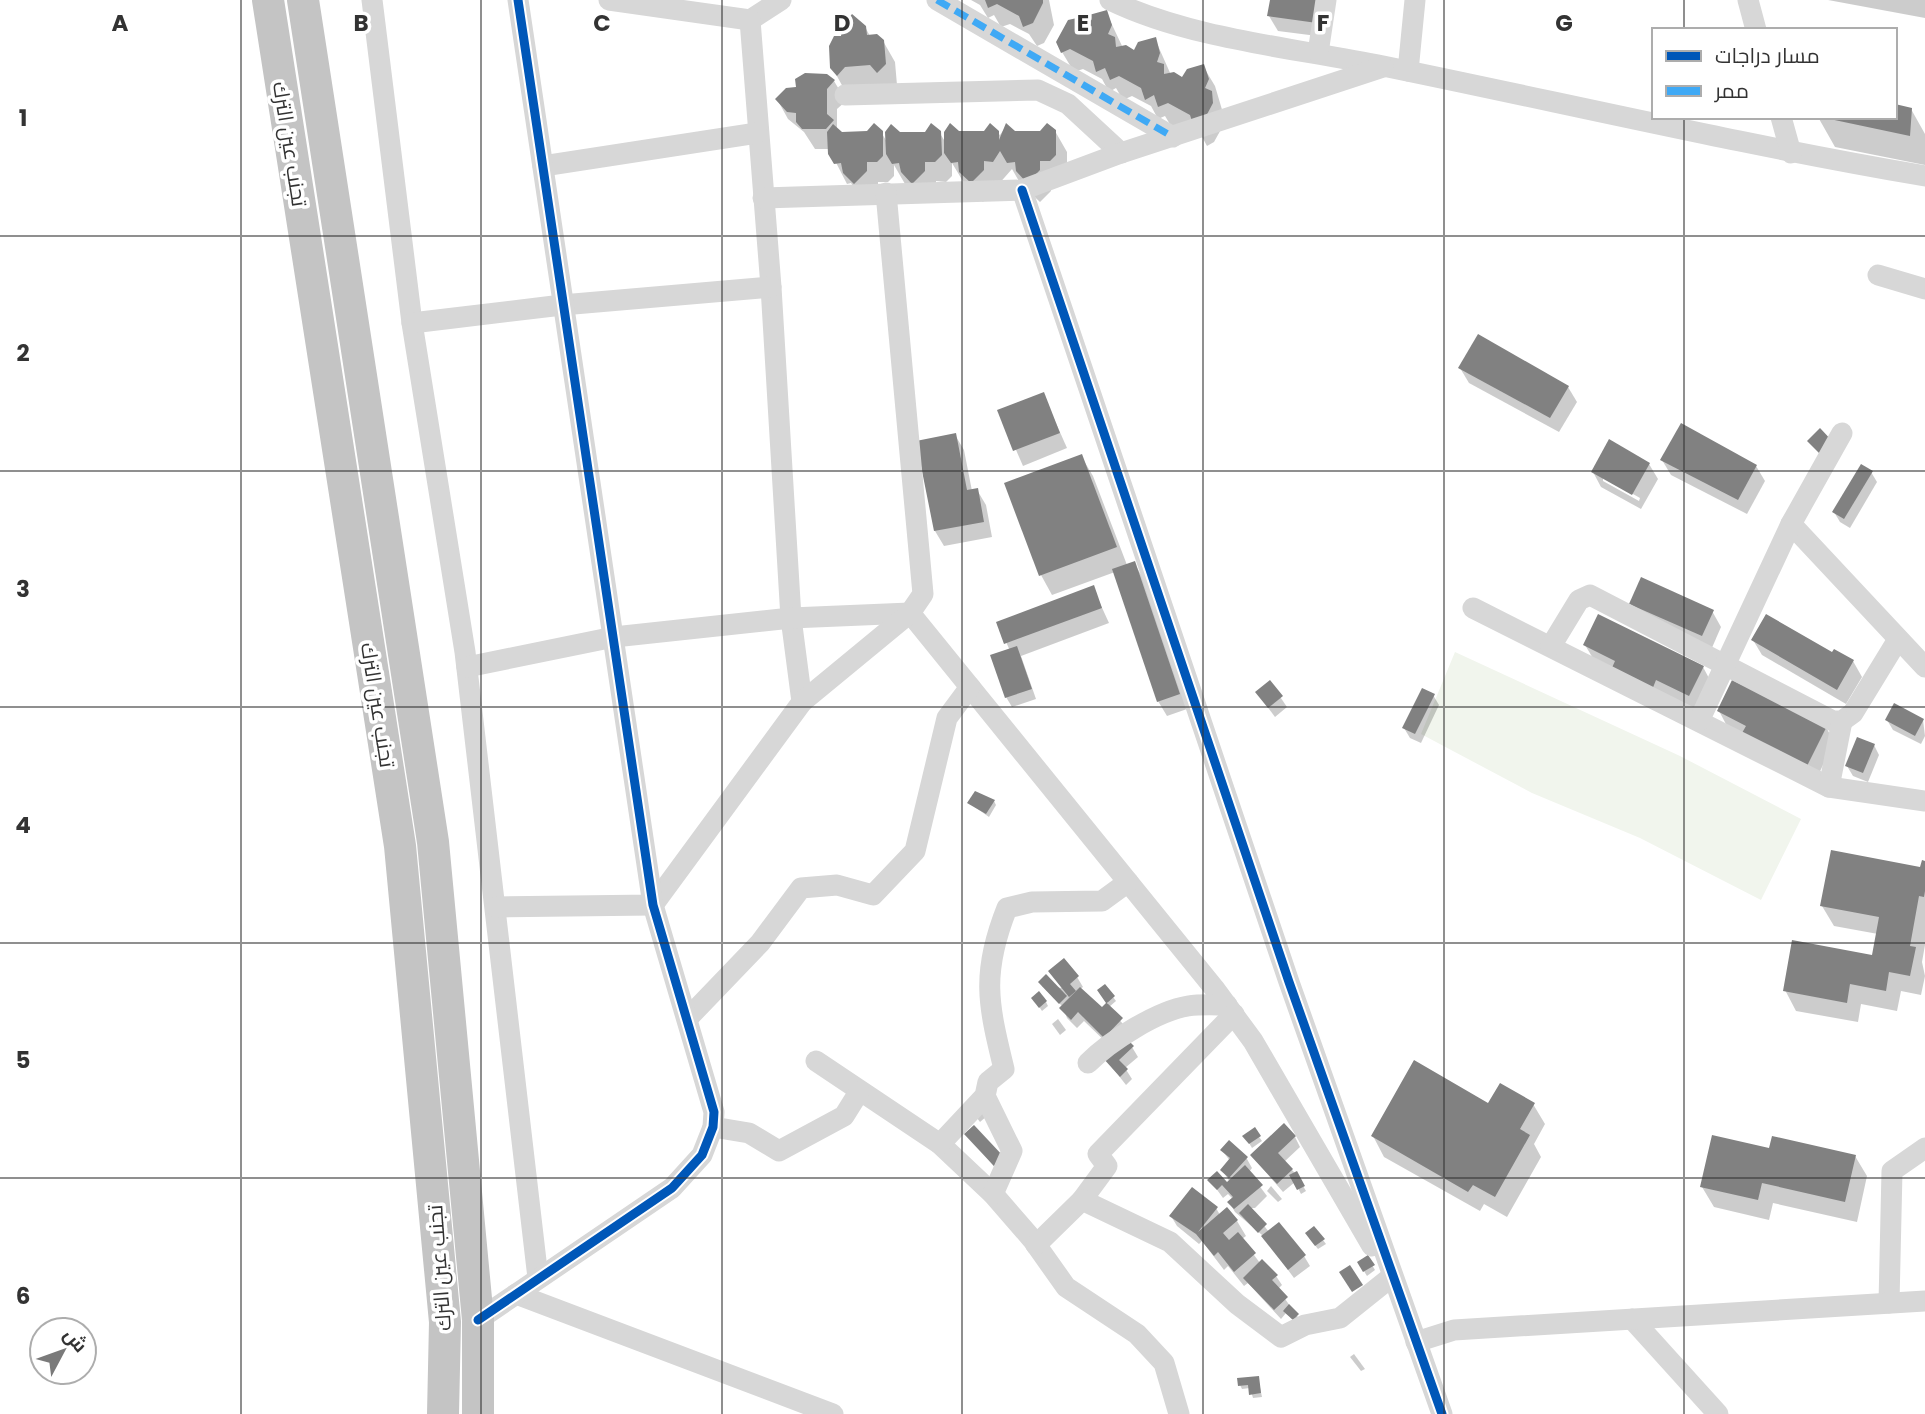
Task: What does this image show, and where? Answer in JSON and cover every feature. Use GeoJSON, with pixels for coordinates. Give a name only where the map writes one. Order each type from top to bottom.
{"type":"FeatureCollection","features":[{"type":"Feature","properties":{"kind":"highway","name":"تجنب عين الترك"},"geometry":{"type":"LineString","coordinates":[[268,0],[400,846],[445,1322],[443,1414]]}},
{"type":"Feature","properties":{"kind":"highway","name":"تجنب عين الترك"},"geometry":{"type":"LineString","coordinates":[[303,0],[433,842],[478,1320],[478,1414]]}},
{"type":"Feature","properties":{"kind":"street"},"geometry":{"type":"LineString","coordinates":[[372,0],[412,323],[467,667],[538,1278]]}},
{"type":"Feature","properties":{"kind":"street"},"geometry":{"type":"LineString","coordinates":[[478,1320],[672,1188],[702,1155],[713,1127],[714,1112],[653,905],[518,0]]}},
{"type":"Feature","properties":{"kind":"street"},"geometry":{"type":"LineString","coordinates":[[609,0],[750,20],[780,0]]}},
{"type":"Feature","properties":{"kind":"street"},"geometry":{"type":"LineString","coordinates":[[937,0],[1172,138]]}},
{"type":"Feature","properties":{"kind":"street"},"geometry":{"type":"LineString","coordinates":[[1318,53],[1326,0]]}},
{"type":"Feature","properties":{"kind":"street"},"geometry":{"type":"LineString","coordinates":[[1408,71],[1415,0]]}},
{"type":"Feature","properties":{"kind":"street"},"geometry":{"type":"LineString","coordinates":[[1748,0],[1755,28]]}},
{"type":"Feature","properties":{"kind":"street"},"geometry":{"type":"LineString","coordinates":[[1117,2],[1219,36],[1385,66],[1791,153],[1925,176]]}},
{"type":"Feature","properties":{"kind":"street"},"geometry":{"type":"LineString","coordinates":[[750,20],[771,287],[791,618],[802,702]]}},
{"type":"Feature","properties":{"kind":"street"},"geometry":{"type":"LineString","coordinates":[[763,198],[1022,190],[1121,153],[1385,66]]}},
{"type":"Feature","properties":{"kind":"street"},"geometry":{"type":"LineString","coordinates":[[845,95],[1038,90],[1068,104],[1121,153]]}},
{"type":"Feature","properties":{"kind":"street"},"geometry":{"type":"LineString","coordinates":[[1782,119],[1791,153]]}},
{"type":"Feature","properties":{"kind":"street"},"geometry":{"type":"LineString","coordinates":[[543,166],[757,133]]}},
{"type":"Feature","properties":{"kind":"street"},"geometry":{"type":"LineString","coordinates":[[1022,190],[1284,969],[1442,1414]]}},
{"type":"Feature","properties":{"kind":"street"},"geometry":{"type":"LineString","coordinates":[[653,905],[802,702],[910,613],[923,594],[886,194]]}},
{"type":"Feature","properties":{"kind":"street"},"geometry":{"type":"LineString","coordinates":[[1878,275],[1925,289]]}},
{"type":"Feature","properties":{"kind":"street"},"geometry":{"type":"LineString","coordinates":[[412,323],[562,305],[771,287]]}},
{"type":"Feature","properties":{"kind":"street"},"geometry":{"type":"LineString","coordinates":[[1699,721],[1791,524],[1842,433]]}},
{"type":"Feature","properties":{"kind":"street"},"geometry":{"type":"LineString","coordinates":[[1791,524],[1925,667]]}},
{"type":"Feature","properties":{"kind":"street"},"geometry":{"type":"LineString","coordinates":[[1551,646],[1579,600],[1590,595],[1833,721],[1842,721],[1853,713],[1897,640]]}},
{"type":"Feature","properties":{"kind":"street"},"geometry":{"type":"LineString","coordinates":[[1473,608],[1829,787],[1925,801]]}},
{"type":"Feature","properties":{"kind":"street"},"geometry":{"type":"LineString","coordinates":[[467,667],[614,637],[791,618],[910,613]]}},
{"type":"Feature","properties":{"kind":"street"},"geometry":{"type":"LineString","coordinates":[[910,613],[1230,1010],[1286,1096],[1395,1287]]}},
{"type":"Feature","properties":{"kind":"street"},"geometry":{"type":"LineString","coordinates":[[687,1019],[760,943],[801,888],[837,885],[873,895],[915,851],[947,718],[970,687]]}},
{"type":"Feature","properties":{"kind":"street"},"geometry":{"type":"LineString","coordinates":[[1829,787],[1842,721]]}},
{"type":"Feature","properties":{"kind":"street"},"geometry":{"type":"LineString","coordinates":[[940,1144],[985,1096],[988,1082],[1004,1069],[987,986],[998,931],[1007,908],[1032,902],[1102,901],[1128,882]]}},
{"type":"Feature","properties":{"kind":"street"},"geometry":{"type":"LineString","coordinates":[[496,907],[653,905]]}},
{"type":"Feature","properties":{"kind":"street"},"geometry":{"type":"LineString","coordinates":[[1088,1063],[1104,1047],[1146,1023],[1186,1006],[1230,1010]]}},
{"type":"Feature","properties":{"kind":"street"},"geometry":{"type":"LineString","coordinates":[[1036,1245],[1082,1200],[1107,1166],[1098,1154],[1230,1010]]}},
{"type":"Feature","properties":{"kind":"street"},"geometry":{"type":"LineString","coordinates":[[817,1061],[859,1092],[940,1144],[993,1195],[1036,1245],[1066,1287],[1137,1334],[1164,1363],[1179,1414]]}},
{"type":"Feature","properties":{"kind":"street"},"geometry":{"type":"LineString","coordinates":[[713,1127],[749,1133],[779,1151],[844,1116],[859,1092]]}},
{"type":"Feature","properties":{"kind":"street"},"geometry":{"type":"LineString","coordinates":[[985,1096],[1012,1151],[993,1195]]}},
{"type":"Feature","properties":{"kind":"street"},"geometry":{"type":"LineString","coordinates":[[1889,1303],[1892,1171],[1925,1148]]}},
{"type":"Feature","properties":{"kind":"street"},"geometry":{"type":"LineString","coordinates":[[1082,1200],[1170,1242],[1237,1304],[1281,1337],[1305,1325],[1340,1318],[1395,1287]]}},
{"type":"Feature","properties":{"kind":"street"},"geometry":{"type":"LineString","coordinates":[[516,1294],[833,1414]]}},
{"type":"Feature","properties":{"kind":"street"},"geometry":{"type":"LineString","coordinates":[[1416,1342],[1454,1330],[1925,1301]]}},
{"type":"Feature","properties":{"kind":"street"},"geometry":{"type":"LineString","coordinates":[[1632,1319],[1718,1414]]}},
{"type":"Feature","properties":{"kind":"shaded area"},"geometry":{"type":"Polygon","coordinates":[[[1455,652],[1680,756],[1801,819],[1761,900],[1640,838],[1532,793],[1421,734],[1455,652]]]}},
{"type":"Feature","properties":{"kind":"building"},"geometry":{"type":"Polygon","coordinates":[[[985,0],[1043,0],[1043,3],[1033,23],[1023,27],[1019,16],[997,4],[988,8],[985,0]]]}},
{"type":"Feature","properties":{"kind":"building"},"geometry":{"type":"Polygon","coordinates":[[[1270,0],[1320,0],[1317,23],[1267,16],[1270,0]]]}},
{"type":"Feature","properties":{"kind":"building"},"geometry":{"type":"Polygon","coordinates":[[[1107,10],[1112,25],[1108,34],[1115,37],[1116,47],[1126,45],[1134,50],[1138,42],[1156,37],[1160,53],[1157,62],[1164,64],[1164,74],[1174,72],[1182,77],[1187,69],[1204,64],[1209,79],[1205,88],[1212,91],[1213,103],[1203,122],[1194,127],[1190,115],[1168,103],[1158,107],[1154,95],[1145,100],[1141,88],[1119,76],[1110,80],[1105,68],[1096,72],[1093,61],[1070,49],[1061,53],[1056,42],[1068,20],[1077,18],[1085,23],[1089,15],[1107,10]]]}},
{"type":"Feature","properties":{"kind":"building"},"geometry":{"type":"Polygon","coordinates":[[[852,14],[866,26],[867,35],[877,34],[884,40],[886,64],[877,73],[870,65],[845,67],[837,76],[830,68],[829,46],[834,36],[841,36],[842,27],[852,14]]]}},
{"type":"Feature","properties":{"kind":"building"},"geometry":{"type":"Polygon","coordinates":[[[805,73],[827,74],[835,80],[827,89],[827,114],[834,120],[826,129],[802,129],[796,122],[796,113],[787,112],[775,99],[786,88],[796,87],[795,79],[805,73]]]}},
{"type":"Feature","properties":{"kind":"building"},"geometry":{"type":"Polygon","coordinates":[[[1897,104],[1912,108],[1910,136],[1830,119],[1897,119],[1897,104]]]}},
{"type":"Feature","properties":{"kind":"building"},"geometry":{"type":"Polygon","coordinates":[[[874,123],[883,131],[883,156],[877,162],[867,162],[867,171],[854,184],[843,173],[841,163],[834,164],[828,154],[827,132],[833,124],[842,132],[867,131],[874,123]]]}},
{"type":"Feature","properties":{"kind":"building"},"geometry":{"type":"Polygon","coordinates":[[[931,123],[941,131],[942,155],[935,162],[925,162],[925,171],[912,184],[901,172],[899,163],[892,164],[886,154],[885,132],[891,124],[900,132],[925,132],[931,123]]]}},
{"type":"Feature","properties":{"kind":"building"},"geometry":{"type":"Polygon","coordinates":[[[950,123],[959,131],[984,131],[990,123],[999,131],[999,140],[1006,123],[1015,131],[1040,131],[1047,123],[1056,130],[1056,155],[1050,161],[1040,161],[1040,170],[1027,183],[1016,171],[1015,162],[1007,163],[1000,151],[993,162],[984,161],[984,170],[971,183],[959,172],[958,162],[951,163],[944,153],[944,132],[950,123]]]}},
{"type":"Feature","properties":{"kind":"building"},"geometry":{"type":"Polygon","coordinates":[[[1478,334],[1569,386],[1550,418],[1458,368],[1478,334]]]}},
{"type":"Feature","properties":{"kind":"building"},"geometry":{"type":"Polygon","coordinates":[[[1044,392],[1060,433],[1013,451],[997,410],[1044,392]]]}},
{"type":"Feature","properties":{"kind":"building"},"geometry":{"type":"Polygon","coordinates":[[[1681,423],[1757,465],[1738,500],[1660,460],[1681,423]]]}},
{"type":"Feature","properties":{"kind":"building"},"geometry":{"type":"Polygon","coordinates":[[[1820,428],[1834,443],[1821,455],[1807,441],[1820,428]]]}},
{"type":"Feature","properties":{"kind":"building"},"geometry":{"type":"Polygon","coordinates":[[[956,433],[967,490],[978,488],[984,522],[934,531],[916,441],[956,433]]]}},
{"type":"Feature","properties":{"kind":"building"},"geometry":{"type":"Polygon","coordinates":[[[1609,439],[1650,463],[1632,495],[1591,472],[1609,439]]]}},
{"type":"Feature","properties":{"kind":"building"},"geometry":{"type":"Polygon","coordinates":[[[1082,454],[1117,547],[1039,576],[1004,483],[1082,454]]]}},
{"type":"Feature","properties":{"kind":"building"},"geometry":{"type":"Polygon","coordinates":[[[1861,464],[1873,471],[1844,519],[1832,512],[1861,464]]]}},
{"type":"Feature","properties":{"kind":"building"},"geometry":{"type":"Polygon","coordinates":[[[1135,561],[1180,694],[1157,702],[1112,569],[1135,561]]]}},
{"type":"Feature","properties":{"kind":"building"},"geometry":{"type":"Polygon","coordinates":[[[1641,577],[1714,610],[1702,636],[1629,604],[1641,577]]]}},
{"type":"Feature","properties":{"kind":"building"},"geometry":{"type":"Polygon","coordinates":[[[1094,585],[1102,608],[1004,644],[996,622],[1094,585]]]}},
{"type":"Feature","properties":{"kind":"building"},"geometry":{"type":"Polygon","coordinates":[[[1598,614],[1704,666],[1689,696],[1656,680],[1652,690],[1611,670],[1615,661],[1583,645],[1598,614]]]}},
{"type":"Feature","properties":{"kind":"building"},"geometry":{"type":"Polygon","coordinates":[[[1766,614],[1832,652],[1834,649],[1854,660],[1837,690],[1751,640],[1766,614]]]}},
{"type":"Feature","properties":{"kind":"building"},"geometry":{"type":"Polygon","coordinates":[[[1017,646],[1032,689],[1005,698],[990,655],[1017,646]]]}},
{"type":"Feature","properties":{"kind":"building"},"geometry":{"type":"Polygon","coordinates":[[[1270,680],[1283,696],[1268,708],[1255,692],[1270,680]]]}},
{"type":"Feature","properties":{"kind":"building"},"geometry":{"type":"Polygon","coordinates":[[[1732,680],[1827,726],[1804,772],[1742,733],[1746,726],[1717,711],[1732,680]]]}},
{"type":"Feature","properties":{"kind":"building"},"geometry":{"type":"Polygon","coordinates":[[[1422,688],[1435,694],[1415,734],[1402,728],[1422,688]]]}},
{"type":"Feature","properties":{"kind":"building"},"geometry":{"type":"Polygon","coordinates":[[[1894,703],[1924,719],[1915,736],[1885,720],[1894,703]]]}},
{"type":"Feature","properties":{"kind":"building"},"geometry":{"type":"Polygon","coordinates":[[[1857,737],[1875,744],[1863,773],[1845,766],[1857,737]]]}},
{"type":"Feature","properties":{"kind":"building"},"geometry":{"type":"Polygon","coordinates":[[[975,791],[995,800],[986,814],[967,803],[975,791]]]}},
{"type":"Feature","properties":{"kind":"building"},"geometry":{"type":"Polygon","coordinates":[[[1831,850],[1920,867],[1922,860],[1925,861],[1924,897],[1919,896],[1910,946],[1916,947],[1910,976],[1889,972],[1886,991],[1850,984],[1847,1003],[1783,991],[1792,940],[1872,955],[1879,917],[1820,906],[1831,850]]]}},
{"type":"Feature","properties":{"kind":"building"},"geometry":{"type":"Polygon","coordinates":[[[1064,958],[1079,976],[1070,984],[1076,991],[1069,997],[1048,971],[1064,958]]]}},
{"type":"Feature","properties":{"kind":"building"},"geometry":{"type":"Polygon","coordinates":[[[1046,974],[1067,996],[1059,1004],[1038,982],[1046,974]]]}},
{"type":"Feature","properties":{"kind":"building"},"geometry":{"type":"Polygon","coordinates":[[[1105,984],[1115,996],[1107,1003],[1123,1018],[1104,1038],[1078,1012],[1071,1020],[1059,1008],[1080,987],[1102,1007],[1106,1003],[1097,990],[1105,984]]]}},
{"type":"Feature","properties":{"kind":"building"},"geometry":{"type":"Polygon","coordinates":[[[1039,991],[1047,1001],[1039,1008],[1031,998],[1039,991]]]}},
{"type":"Feature","properties":{"kind":"building"},"geometry":{"type":"Polygon","coordinates":[[[1125,1037],[1134,1046],[1119,1060],[1128,1069],[1120,1077],[1103,1058],[1125,1037]]]}},
{"type":"Feature","properties":{"kind":"building"},"geometry":{"type":"Polygon","coordinates":[[[1414,1060],[1488,1103],[1500,1083],[1535,1103],[1520,1129],[1530,1135],[1495,1197],[1473,1185],[1468,1192],[1371,1136],[1414,1060]]]}},
{"type":"Feature","properties":{"kind":"building"},"geometry":{"type":"Polygon","coordinates":[[[1284,1123],[1296,1136],[1278,1153],[1293,1169],[1277,1184],[1250,1155],[1284,1123]]]}},
{"type":"Feature","properties":{"kind":"building"},"geometry":{"type":"Polygon","coordinates":[[[974,1125],[1004,1157],[994,1166],[964,1134],[974,1125]]]}},
{"type":"Feature","properties":{"kind":"building"},"geometry":{"type":"Polygon","coordinates":[[[1255,1127],[1261,1136],[1249,1144],[1242,1136],[1255,1127]]]}},
{"type":"Feature","properties":{"kind":"building"},"geometry":{"type":"Polygon","coordinates":[[[1712,1135],[1769,1148],[1772,1136],[1856,1155],[1845,1202],[1762,1183],[1758,1200],[1700,1187],[1712,1135]]]}},
{"type":"Feature","properties":{"kind":"building"},"geometry":{"type":"Polygon","coordinates":[[[1229,1140],[1248,1157],[1229,1178],[1220,1170],[1230,1158],[1220,1150],[1229,1140]]]}},
{"type":"Feature","properties":{"kind":"building"},"geometry":{"type":"Polygon","coordinates":[[[1245,1165],[1263,1185],[1234,1209],[1227,1202],[1233,1197],[1222,1185],[1217,1190],[1207,1180],[1217,1171],[1227,1182],[1245,1165]]]}},
{"type":"Feature","properties":{"kind":"building"},"geometry":{"type":"Polygon","coordinates":[[[1297,1171],[1305,1186],[1297,1190],[1289,1175],[1297,1171]]]}},
{"type":"Feature","properties":{"kind":"building"},"geometry":{"type":"Polygon","coordinates":[[[1192,1187],[1218,1207],[1198,1232],[1227,1207],[1238,1220],[1223,1233],[1229,1240],[1238,1232],[1256,1253],[1234,1272],[1218,1252],[1214,1256],[1196,1234],[1169,1216],[1192,1187]]]}},
{"type":"Feature","properties":{"kind":"building"},"geometry":{"type":"Polygon","coordinates":[[[1248,1204],[1267,1224],[1258,1233],[1239,1213],[1248,1204]]]}},
{"type":"Feature","properties":{"kind":"building"},"geometry":{"type":"Polygon","coordinates":[[[1279,1222],[1306,1255],[1288,1270],[1261,1236],[1279,1222]]]}},
{"type":"Feature","properties":{"kind":"building"},"geometry":{"type":"Polygon","coordinates":[[[1314,1226],[1325,1239],[1315,1246],[1305,1233],[1314,1226]]]}},
{"type":"Feature","properties":{"kind":"building"},"geometry":{"type":"Polygon","coordinates":[[[1368,1255],[1375,1265],[1363,1272],[1357,1262],[1368,1255]]]}},
{"type":"Feature","properties":{"kind":"building"},"geometry":{"type":"Polygon","coordinates":[[[1262,1259],[1278,1275],[1272,1280],[1288,1297],[1274,1310],[1243,1278],[1262,1259]]]}},
{"type":"Feature","properties":{"kind":"building"},"geometry":{"type":"Polygon","coordinates":[[[1350,1265],[1363,1285],[1352,1292],[1339,1272],[1350,1265]]]}},
{"type":"Feature","properties":{"kind":"building"},"geometry":{"type":"Polygon","coordinates":[[[1289,1304],[1299,1314],[1293,1320],[1283,1311],[1289,1304]]]}},
{"type":"Feature","properties":{"kind":"building"},"geometry":{"type":"Polygon","coordinates":[[[1259,1376],[1261,1393],[1249,1395],[1248,1385],[1238,1386],[1237,1378],[1259,1376]]]}},
{"type":"Feature","properties":{"kind":"marked path"},"geometry":{"type":"LineString","coordinates":[[937,0],[1173,137]]}},
{"type":"Feature","properties":{"kind":"cycle path"},"geometry":{"type":"LineString","coordinates":[[478,1320],[672,1188],[702,1155],[713,1127],[714,1112],[653,905],[518,0]]}},
{"type":"Feature","properties":{"kind":"cycle path"},"geometry":{"type":"LineString","coordinates":[[1022,190],[1289,982],[1442,1414]]}}]}
